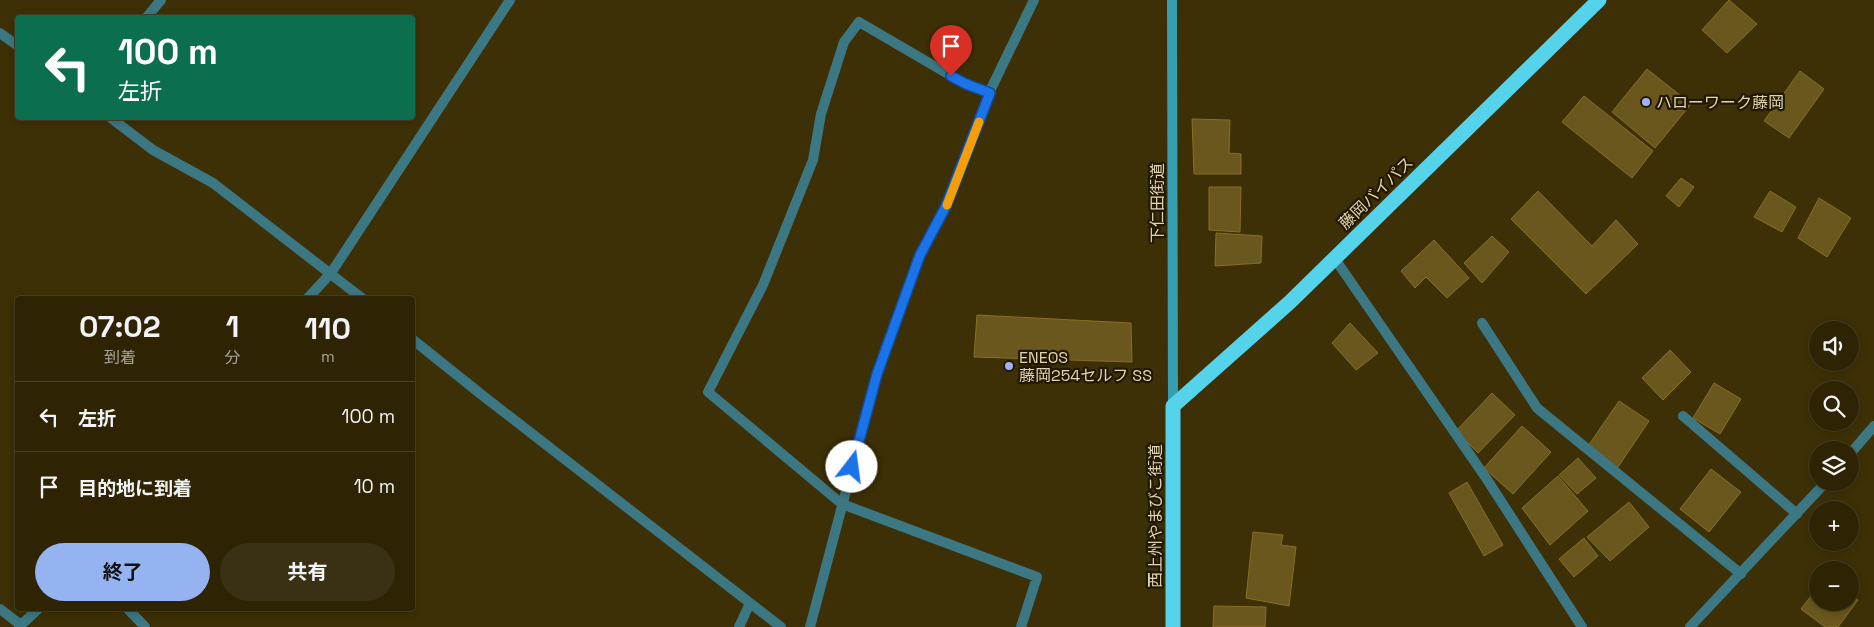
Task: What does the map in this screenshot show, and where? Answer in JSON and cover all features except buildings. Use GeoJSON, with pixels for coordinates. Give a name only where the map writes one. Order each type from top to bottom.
{"type":"FeatureCollection","features":[{"type":"Feature","properties":{"kind":"highway","name":"藤岡バイパス"},"geometry":{"type":"LineString","coordinates":[[1173,406],[1290,302],[1599,0]]}},
{"type":"Feature","properties":{"kind":"highway","name":"西上州やまびこ街道"},"geometry":{"type":"LineString","coordinates":[[1173,406],[1173,627]]}},
{"type":"Feature","properties":{"kind":"street"},"geometry":{"type":"LineString","coordinates":[[148,15],[161,0]]}},
{"type":"Feature","properties":{"kind":"street"},"geometry":{"type":"LineString","coordinates":[[309,296],[331,273],[510,0]]}},
{"type":"Feature","properties":{"kind":"street"},"geometry":{"type":"LineString","coordinates":[[810,627],[877,374],[920,255],[946,206],[990,93],[1034,0]]}},
{"type":"Feature","properties":{"kind":"street","name":"下仁田街道"},"geometry":{"type":"LineString","coordinates":[[1172,0],[1173,406]]}},
{"type":"Feature","properties":{"kind":"street"},"geometry":{"type":"LineString","coordinates":[[990,93],[966,84],[859,22],[844,42],[821,114],[813,160],[763,285],[708,392],[842,504],[1037,577],[1021,627]]}},
{"type":"Feature","properties":{"kind":"street"},"geometry":{"type":"LineString","coordinates":[[0,33],[15,44]]}},
{"type":"Feature","properties":{"kind":"street"},"geometry":{"type":"LineString","coordinates":[[114,120],[153,150],[213,183],[359,296]]}},
{"type":"Feature","properties":{"kind":"street"},"geometry":{"type":"LineString","coordinates":[[1335,259],[1488,481],[1582,627]]}},
{"type":"Feature","properties":{"kind":"street"},"geometry":{"type":"LineString","coordinates":[[1482,323],[1537,408],[1741,574]]}},
{"type":"Feature","properties":{"kind":"street"},"geometry":{"type":"LineString","coordinates":[[415,341],[782,627]]}},
{"type":"Feature","properties":{"kind":"street"},"geometry":{"type":"LineString","coordinates":[[1684,416],[1797,514]]}},
{"type":"Feature","properties":{"kind":"street"},"geometry":{"type":"LineString","coordinates":[[1859,444],[1874,426]]}},
{"type":"Feature","properties":{"kind":"street"},"geometry":{"type":"LineString","coordinates":[[1690,627],[1818,491]]}},
{"type":"Feature","properties":{"kind":"street"},"geometry":{"type":"LineString","coordinates":[[739,627],[750,602]]}},
{"type":"Feature","properties":{"kind":"street"},"geometry":{"type":"LineString","coordinates":[[0,609],[20,626],[36,611]]}},
{"type":"Feature","properties":{"kind":"street"},"geometry":{"type":"LineString","coordinates":[[130,611],[145,627]]}},
{"type":"Feature","properties":{"kind":"slow traffic"},"geometry":{"type":"LineString","coordinates":[[947,205],[979,122]]}},
{"type":"Feature","properties":{"kind":"place","name":"ハローワーク藤岡"},"geometry":{"type":"Point","coordinates":[1646,102]}},
{"type":"Feature","properties":{"kind":"place","name":"ENEOS 藤岡254セルフ SS"},"geometry":{"type":"Point","coordinates":[1009,366]}},
{"type":"Feature","properties":{"kind":"route"},"geometry":{"type":"LineString","coordinates":[[852,467],[877,374],[920,255],[946,206],[990,93],[951,76]]}}]}
